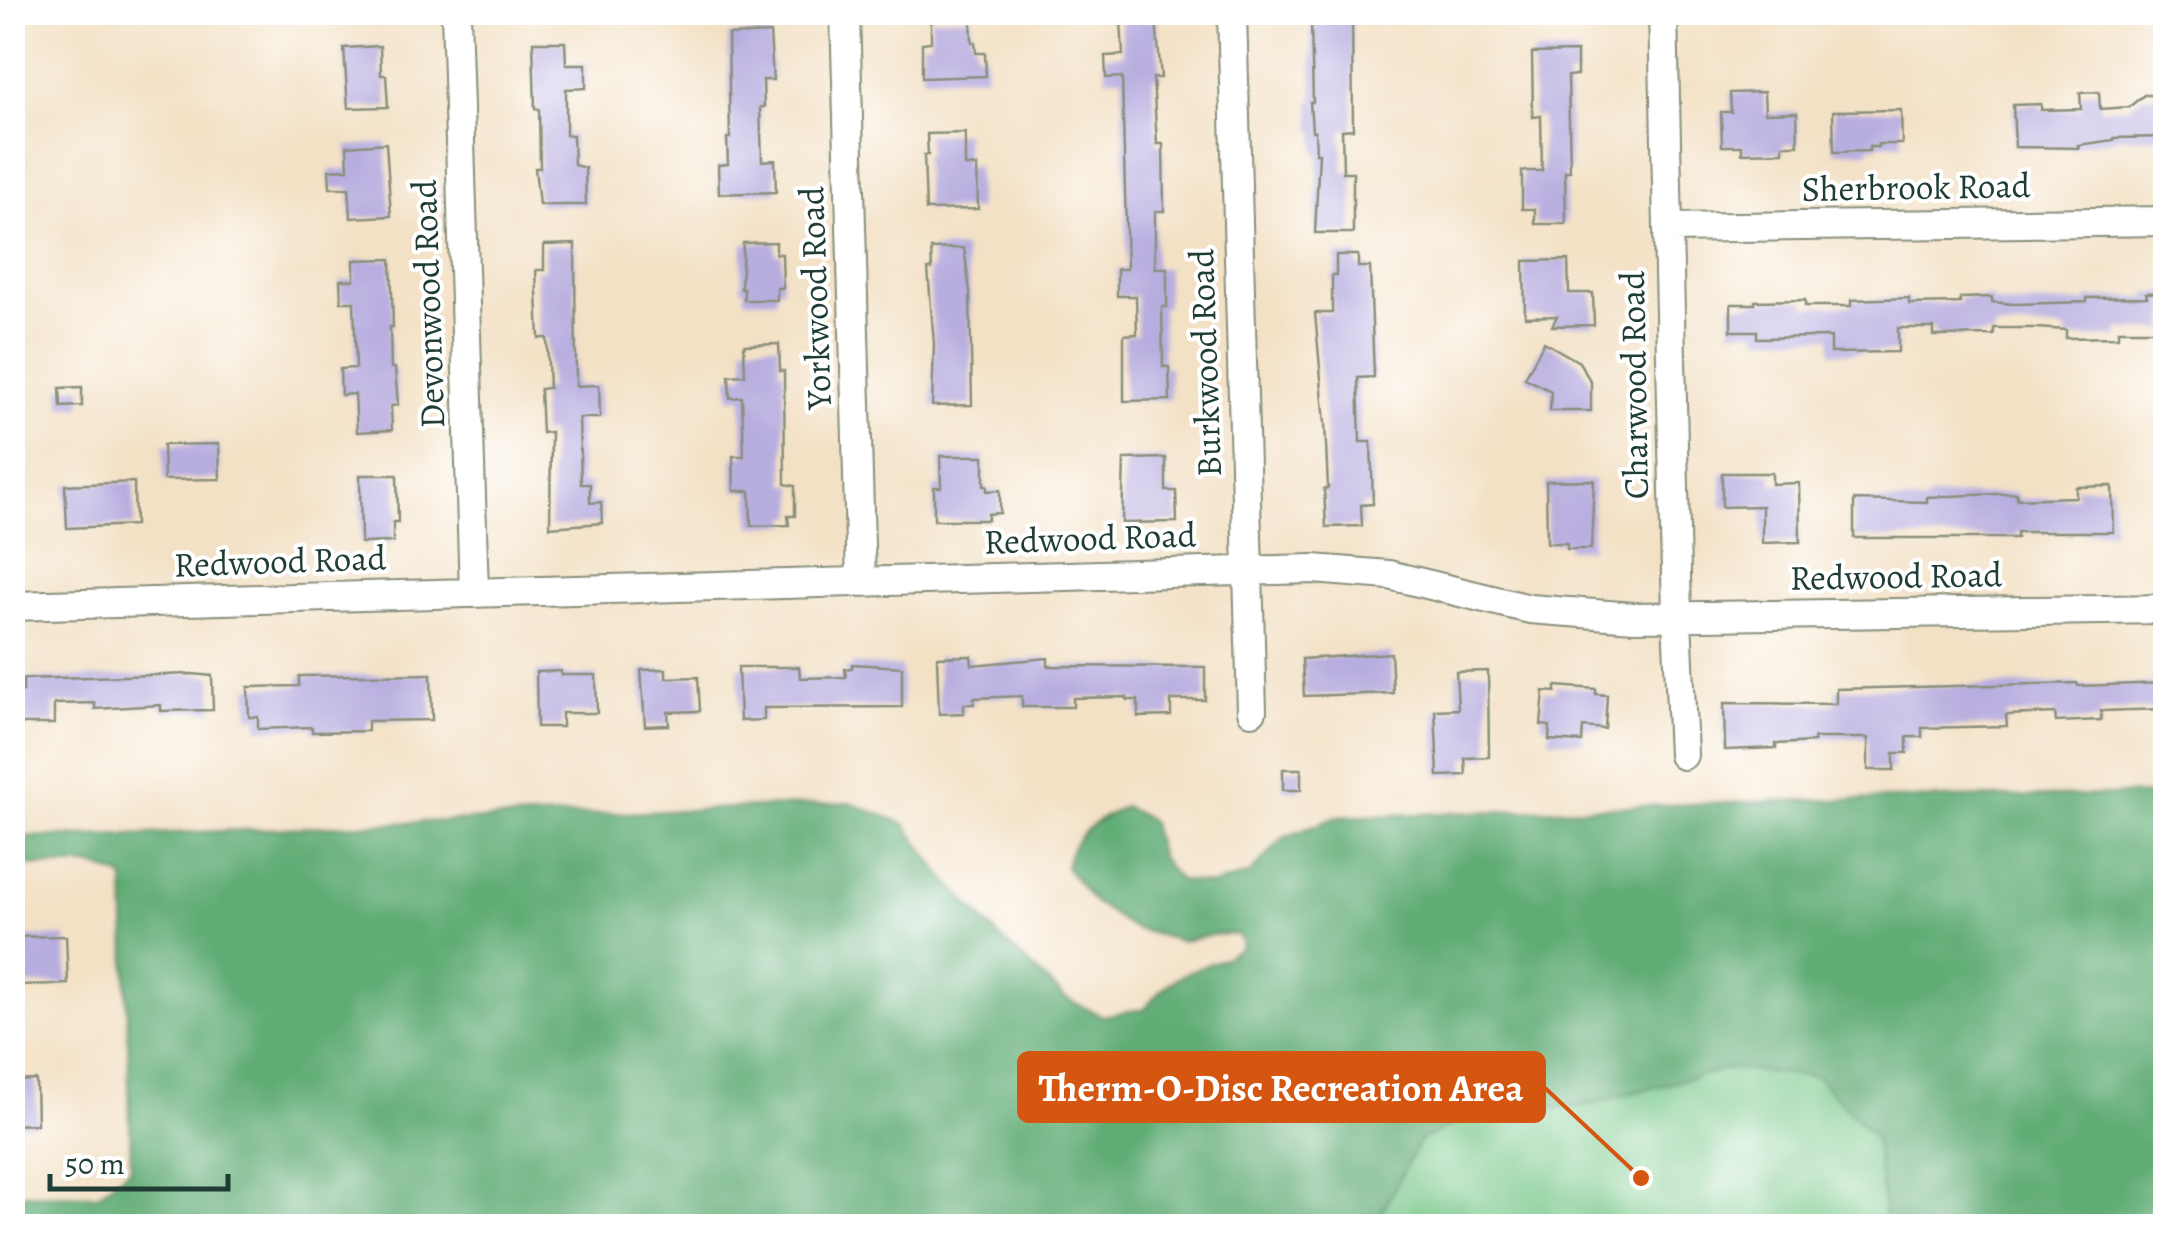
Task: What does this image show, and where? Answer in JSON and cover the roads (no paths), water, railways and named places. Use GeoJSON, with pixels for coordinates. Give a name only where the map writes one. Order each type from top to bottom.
{"type":"FeatureCollection","features":[{"type":"Feature","properties":{"kind":"street","name":"Devonwood Road"},"geometry":{"type":"LineString","coordinates":[[456,12],[474,593]]}},
{"type":"Feature","properties":{"kind":"street","name":"Yorkwood Road"},"geometry":{"type":"LineString","coordinates":[[844,12],[861,582]]}},
{"type":"Feature","properties":{"kind":"street","name":"Burkwood Road"},"geometry":{"type":"LineString","coordinates":[[1232,12],[1252,711]]}},
{"type":"Feature","properties":{"kind":"street","name":"Charwood Road"},"geometry":{"type":"LineString","coordinates":[[1663,12],[1683,755]]}},
{"type":"Feature","properties":{"kind":"street","name":"Sherbrook Road"},"geometry":{"type":"LineString","coordinates":[[1668,228],[2166,220]]}},
{"type":"Feature","properties":{"kind":"street","name":"Redwood Road"},"geometry":{"type":"LineString","coordinates":[[12,606],[1313,570],[1390,575],[1530,609],[1677,617],[2166,609]]}},
{"type":"Feature","properties":{"kind":"place","name":"Therm-O-Disc Recreation Area"},"geometry":{"type":"Point","coordinates":[1641,1178]}}]}
